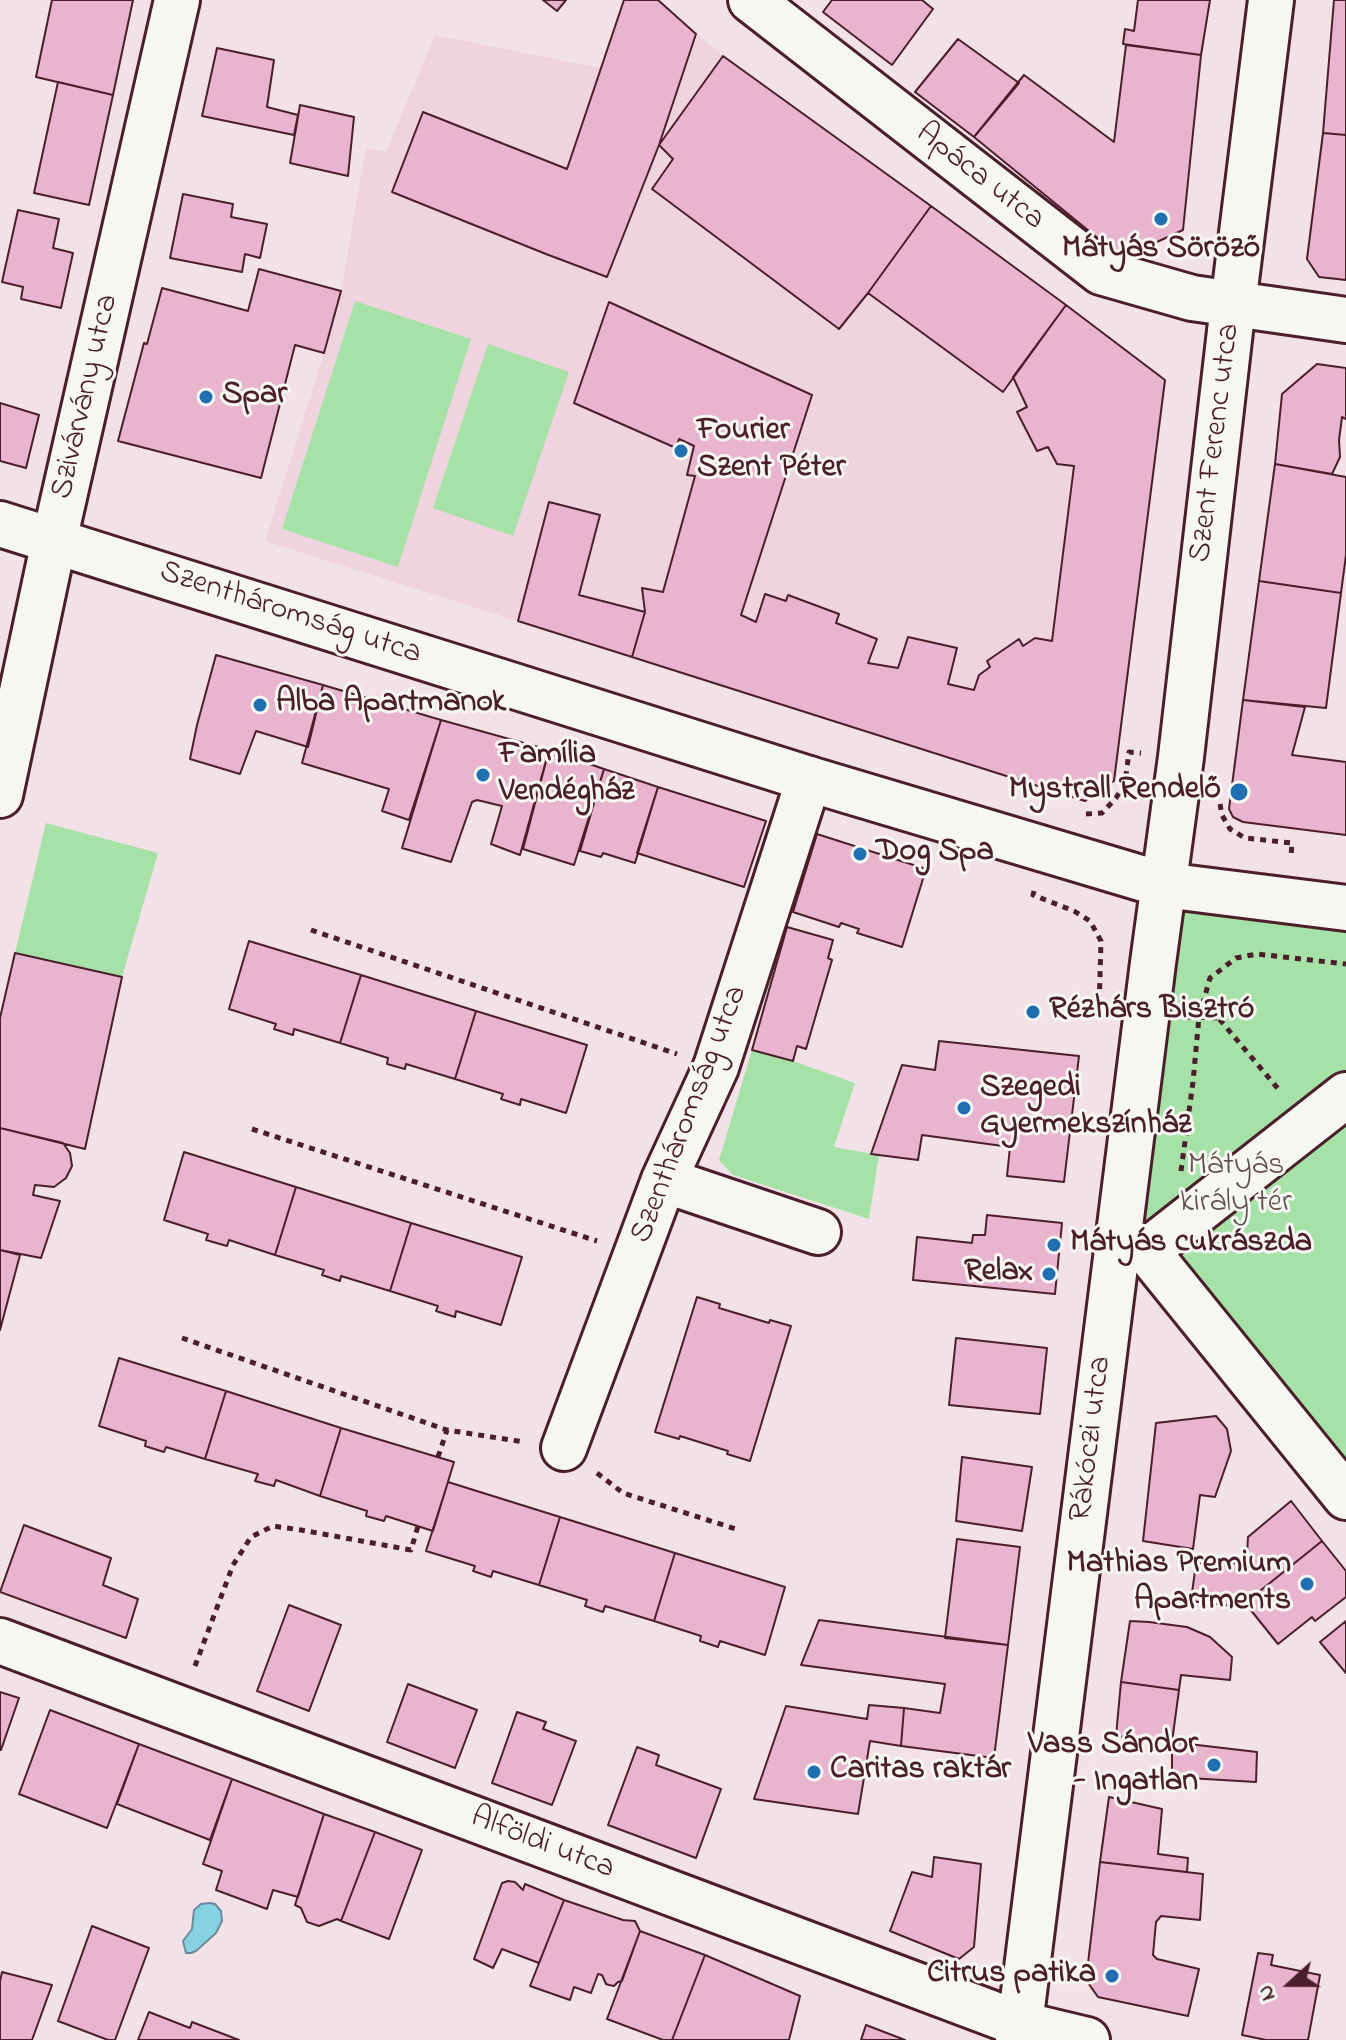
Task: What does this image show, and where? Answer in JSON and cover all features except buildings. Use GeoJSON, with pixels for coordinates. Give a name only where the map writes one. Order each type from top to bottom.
{"type":"FeatureCollection","features":[{"type":"Feature","properties":{"kind":"street","name":"Szivárvány utca"},"geometry":{"type":"LineString","coordinates":[[0,795],[54,541],[177,0]]}},
{"type":"Feature","properties":{"kind":"street","name":"Apáca utca"},"geometry":{"type":"LineString","coordinates":[[751,0],[1101,272],[1192,298],[1346,320]]}},
{"type":"Feature","properties":{"kind":"street","name":"Szent Ferenc utca"},"geometry":{"type":"LineString","coordinates":[[1164,885],[1271,0]]}},
{"type":"Feature","properties":{"kind":"street","name":"Szentháromság utca"},"geometry":{"type":"LineString","coordinates":[[0,524],[809,779],[1164,885]]}},
{"type":"Feature","properties":{"kind":"street","name":"Szentháromság utca"},"geometry":{"type":"LineString","coordinates":[[564,1448],[664,1180],[716,1067],[809,779]]}},
{"type":"Feature","properties":{"kind":"street"},"geometry":{"type":"LineString","coordinates":[[1164,885],[1346,908]]}},
{"type":"Feature","properties":{"kind":"street","name":"Rákóczi utca"},"geometry":{"type":"LineString","coordinates":[[1019,2032],[1132,1249],[1164,885]]}},
{"type":"Feature","properties":{"kind":"street"},"geometry":{"type":"LineString","coordinates":[[1346,1095],[1309,1125],[1132,1249],[1346,1497]]}},
{"type":"Feature","properties":{"kind":"street"},"geometry":{"type":"LineString","coordinates":[[664,1180],[818,1232]]}},
{"type":"Feature","properties":{"kind":"street","name":"Alföldi utca"},"geometry":{"type":"LineString","coordinates":[[0,1641],[1019,2032],[1087,2040]]}},
{"type":"Feature","properties":{"kind":"path"},"geometry":{"type":"LineString","coordinates":[[1084,814],[1102,813],[1125,783],[1129,752],[1142,753]]}},
{"type":"Feature","properties":{"kind":"path"},"geometry":{"type":"LineString","coordinates":[[1220,801],[1222,815],[1230,829],[1245,838],[1292,843],[1290,864]]}},
{"type":"Feature","properties":{"kind":"path"},"geometry":{"type":"LineString","coordinates":[[1035,887],[1033,895],[1074,911],[1090,921],[1101,941],[1099,1011],[1111,1011]]}},
{"type":"Feature","properties":{"kind":"path"},"geometry":{"type":"LineString","coordinates":[[311,930],[716,1067]]}},
{"type":"Feature","properties":{"kind":"path"},"geometry":{"type":"LineString","coordinates":[[1180,1176],[1199,1017],[1210,978],[1236,958],[1257,954],[1346,964]]}},
{"type":"Feature","properties":{"kind":"path"},"geometry":{"type":"LineString","coordinates":[[1203,1001],[1309,1125]]}},
{"type":"Feature","properties":{"kind":"path"},"geometry":{"type":"LineString","coordinates":[[1174,1016],[1218,1018]]}},
{"type":"Feature","properties":{"kind":"path"},"geometry":{"type":"LineString","coordinates":[[252,1129],[636,1254]]}},
{"type":"Feature","properties":{"kind":"path"},"geometry":{"type":"LineString","coordinates":[[182,1338],[447,1430]]}},
{"type":"Feature","properties":{"kind":"path"},"geometry":{"type":"LineString","coordinates":[[195,1666],[233,1565],[251,1537],[273,1526],[411,1550],[418,1526]]}},
{"type":"Feature","properties":{"kind":"shaded area"},"geometry":{"type":"Polygon","coordinates":[[[624,0],[658,0],[723,56],[1165,380],[1114,781],[1085,801],[265,541],[341,291],[366,148],[386,152],[435,35],[600,68],[624,0]]]}},
{"type":"Feature","properties":{"kind":"green space"},"geometry":{"type":"Polygon","coordinates":[[[355,301],[471,339],[398,567],[282,529],[355,301]]]}},
{"type":"Feature","properties":{"kind":"green space"},"geometry":{"type":"Polygon","coordinates":[[[488,344],[569,372],[513,536],[433,508],[488,344]]]}},
{"type":"Feature","properties":{"kind":"green space"},"geometry":{"type":"Polygon","coordinates":[[[46,823],[158,853],[122,977],[15,953],[46,823]]]}},
{"type":"Feature","properties":{"kind":"green space","name":"Mátyás király tér"},"geometry":{"type":"Polygon","coordinates":[[[1164,885],[1346,908],[1346,1497],[1117,1247],[1164,885]]]}},
{"type":"Feature","properties":{"kind":"green space"},"geometry":{"type":"Polygon","coordinates":[[[752,1050],[855,1083],[834,1147],[879,1155],[869,1219],[733,1175],[719,1160],[752,1050]]]}},
{"type":"Feature","properties":{"kind":"water"},"geometry":{"type":"Polygon","coordinates":[[[210,1903],[221,1911],[222,1921],[216,1933],[196,1951],[186,1953],[183,1941],[192,1929],[194,1910],[201,1904],[210,1903]]]}},
{"type":"Feature","properties":{"kind":"place","name":"Mátyás Söröző"},"geometry":{"type":"Point","coordinates":[1161,219]}},
{"type":"Feature","properties":{"kind":"place","name":"Spar"},"geometry":{"type":"Point","coordinates":[206,397]}},
{"type":"Feature","properties":{"kind":"place","name":"Fourier Szent Péter"},"geometry":{"type":"Point","coordinates":[681,451]}},
{"type":"Feature","properties":{"kind":"place","name":"Alba Apartmanok"},"geometry":{"type":"Point","coordinates":[260,705]}},
{"type":"Feature","properties":{"kind":"place","name":"Família Vendégház"},"geometry":{"type":"Point","coordinates":[483,775]}},
{"type":"Feature","properties":{"kind":"place","name":"Mystrall Rendelő"},"geometry":{"type":"Point","coordinates":[1239,792]}},
{"type":"Feature","properties":{"kind":"place","name":"Dog Spa"},"geometry":{"type":"Point","coordinates":[860,854]}},
{"type":"Feature","properties":{"kind":"place","name":"Rézhárs Bisztró"},"geometry":{"type":"Point","coordinates":[1033,1012]}},
{"type":"Feature","properties":{"kind":"place","name":"Szegedi Gyermekszínház"},"geometry":{"type":"Point","coordinates":[964,1108]}},
{"type":"Feature","properties":{"kind":"place","name":"Mátyás cukrászda"},"geometry":{"type":"Point","coordinates":[1054,1245]}},
{"type":"Feature","properties":{"kind":"place","name":"Relax"},"geometry":{"type":"Point","coordinates":[1049,1274]}},
{"type":"Feature","properties":{"kind":"place","name":"Mathias Premium Apartments"},"geometry":{"type":"Point","coordinates":[1307,1584]}},
{"type":"Feature","properties":{"kind":"place","name":"Vass Sándor - Ingatlan"},"geometry":{"type":"Point","coordinates":[1214,1765]}},
{"type":"Feature","properties":{"kind":"place","name":"Caritas raktár"},"geometry":{"type":"Point","coordinates":[814,1772]}},
{"type":"Feature","properties":{"kind":"place","name":"Citrus patika"},"geometry":{"type":"Point","coordinates":[1112,1976]}}]}
